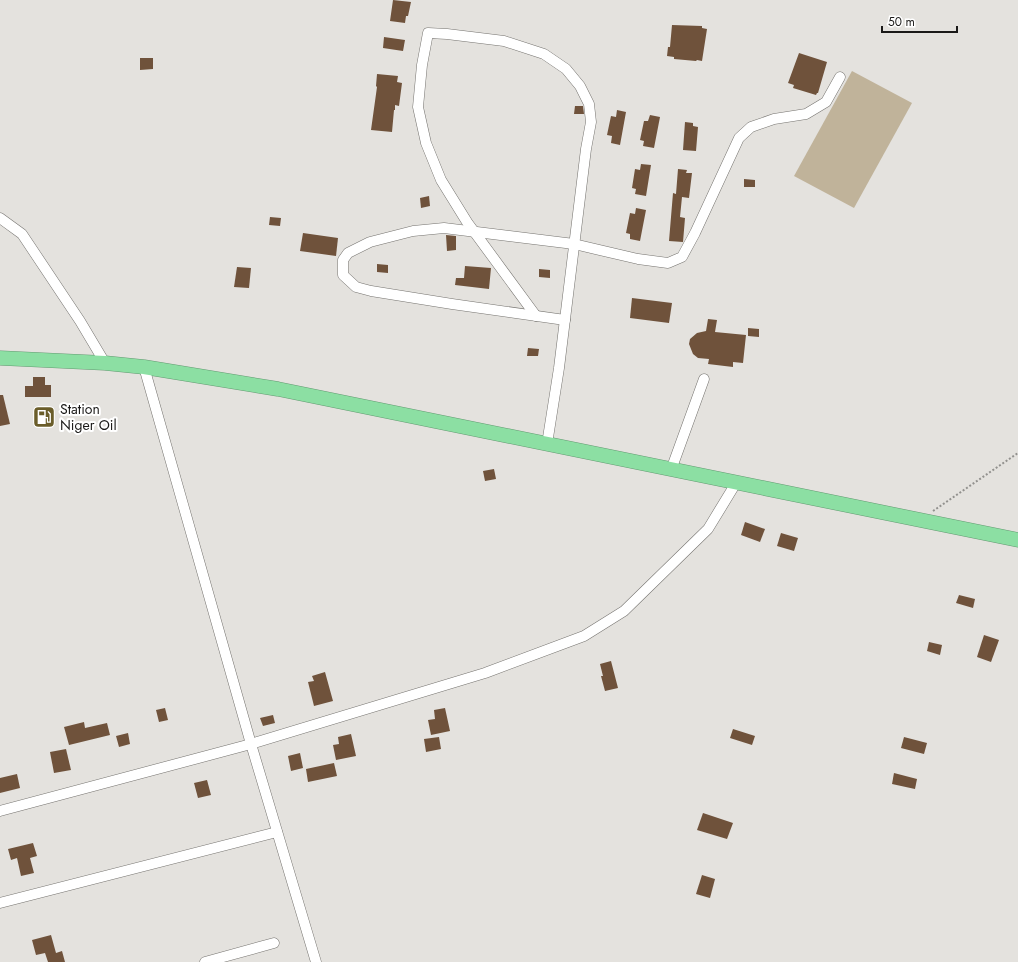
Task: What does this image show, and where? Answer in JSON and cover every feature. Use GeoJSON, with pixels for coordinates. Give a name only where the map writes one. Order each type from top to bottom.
{"type":"FeatureCollection","features":[{"type":"Feature","properties":{"kind":"highway"},"geometry":{"type":"LineString","coordinates":[[0,358],[106,363],[144,367],[278,389],[1018,540]]}},
{"type":"Feature","properties":{"kind":"street"},"geometry":{"type":"LineString","coordinates":[[536,316],[468,222],[441,180],[426,143],[418,107],[422,65],[428,33],[504,41],[544,54],[566,69],[580,86],[589,104],[591,122],[586,149],[559,368],[547,444]]}},
{"type":"Feature","properties":{"kind":"street"},"geometry":{"type":"LineString","coordinates":[[565,320],[371,291],[356,287],[343,275],[343,260],[348,253],[370,242],[413,231],[444,228],[574,244],[638,259],[668,263],[682,257],[695,233],[739,138],[751,127],[774,119],[806,114],[826,102],[840,76]]}},
{"type":"Feature","properties":{"kind":"street"},"geometry":{"type":"LineString","coordinates":[[0,218],[22,234],[106,363]]}},
{"type":"Feature","properties":{"kind":"street"},"geometry":{"type":"LineString","coordinates":[[144,367],[251,744],[316,962]]}},
{"type":"Feature","properties":{"kind":"street"},"geometry":{"type":"LineString","coordinates":[[671,470],[704,379]]}},
{"type":"Feature","properties":{"kind":"street"},"geometry":{"type":"LineString","coordinates":[[0,811],[251,744],[484,673],[584,636],[624,610],[708,529],[736,483]]}},
{"type":"Feature","properties":{"kind":"street"},"geometry":{"type":"LineString","coordinates":[[0,903],[277,832]]}},
{"type":"Feature","properties":{"kind":"street"},"geometry":{"type":"LineString","coordinates":[[205,962],[274,944]]}},
{"type":"Feature","properties":{"kind":"path"},"geometry":{"type":"LineString","coordinates":[[918,520],[1018,453]]}},
{"type":"Feature","properties":{"kind":"shaded area"},"geometry":{"type":"Polygon","coordinates":[[[852,71],[912,103],[854,208],[794,176],[852,71]]]}},
{"type":"Feature","properties":{"kind":"building"},"geometry":{"type":"Polygon","coordinates":[[[393,0],[411,2],[405,23],[390,21],[393,0]]]}},
{"type":"Feature","properties":{"kind":"building"},"geometry":{"type":"Polygon","coordinates":[[[672,25],[702,26],[702,28],[707,29],[702,61],[674,59],[674,57],[667,56],[668,47],[670,47],[672,25]]]}},
{"type":"Feature","properties":{"kind":"building"},"geometry":{"type":"Polygon","coordinates":[[[384,37],[405,40],[403,51],[383,48],[384,37]]]}},
{"type":"Feature","properties":{"kind":"building"},"geometry":{"type":"Polygon","coordinates":[[[799,53],[827,62],[818,93],[816,95],[793,88],[794,85],[788,83],[799,53]]]}},
{"type":"Feature","properties":{"kind":"building"},"geometry":{"type":"Polygon","coordinates":[[[140,58],[153,58],[153,69],[140,70],[140,58]]]}},
{"type":"Feature","properties":{"kind":"building"},"geometry":{"type":"Polygon","coordinates":[[[377,74],[398,76],[397,82],[402,83],[399,106],[395,105],[392,132],[371,130],[377,87],[377,74]]]}},
{"type":"Feature","properties":{"kind":"building"},"geometry":{"type":"Polygon","coordinates":[[[575,106],[583,106],[584,114],[574,114],[575,106]]]}},
{"type":"Feature","properties":{"kind":"building"},"geometry":{"type":"Polygon","coordinates":[[[617,110],[626,112],[620,145],[611,143],[612,136],[607,135],[611,116],[616,117],[617,110]]]}},
{"type":"Feature","properties":{"kind":"building"},"geometry":{"type":"Polygon","coordinates":[[[650,115],[660,117],[654,148],[643,146],[644,141],[640,140],[644,121],[648,121],[650,115]]]}},
{"type":"Feature","properties":{"kind":"building"},"geometry":{"type":"Polygon","coordinates":[[[685,122],[693,123],[693,126],[698,127],[696,151],[683,150],[685,122]]]}},
{"type":"Feature","properties":{"kind":"building"},"geometry":{"type":"Polygon","coordinates":[[[641,164],[651,165],[646,196],[635,194],[636,189],[632,188],[635,169],[640,170],[641,164]]]}},
{"type":"Feature","properties":{"kind":"building"},"geometry":{"type":"Polygon","coordinates":[[[678,169],[687,170],[686,173],[692,173],[689,198],[682,197],[680,217],[685,218],[683,242],[669,241],[673,193],[676,194],[678,169]]]}},
{"type":"Feature","properties":{"kind":"building"},"geometry":{"type":"Polygon","coordinates":[[[744,179],[755,180],[755,187],[744,187],[744,179]]]}},
{"type":"Feature","properties":{"kind":"building"},"geometry":{"type":"Polygon","coordinates":[[[429,196],[430,206],[421,208],[420,198],[429,196]]]}},
{"type":"Feature","properties":{"kind":"building"},"geometry":{"type":"Polygon","coordinates":[[[636,208],[646,210],[640,241],[630,239],[630,234],[626,233],[630,213],[635,214],[636,208]]]}},
{"type":"Feature","properties":{"kind":"building"},"geometry":{"type":"Polygon","coordinates":[[[270,217],[281,218],[280,226],[269,225],[270,217]]]}},
{"type":"Feature","properties":{"kind":"building"},"geometry":{"type":"Polygon","coordinates":[[[303,233],[338,238],[336,256],[300,251],[303,233]]]}},
{"type":"Feature","properties":{"kind":"building"},"geometry":{"type":"Polygon","coordinates":[[[446,235],[456,236],[456,250],[447,251],[446,235]]]}},
{"type":"Feature","properties":{"kind":"building"},"geometry":{"type":"Polygon","coordinates":[[[377,264],[388,265],[388,273],[377,272],[377,264]]]}},
{"type":"Feature","properties":{"kind":"building"},"geometry":{"type":"Polygon","coordinates":[[[465,266],[491,268],[489,289],[455,285],[456,278],[464,278],[465,266]]]}},
{"type":"Feature","properties":{"kind":"building"},"geometry":{"type":"Polygon","coordinates":[[[237,267],[251,268],[249,288],[234,287],[237,267]]]}},
{"type":"Feature","properties":{"kind":"building"},"geometry":{"type":"Polygon","coordinates":[[[539,269],[550,270],[550,278],[539,277],[539,269]]]}},
{"type":"Feature","properties":{"kind":"building"},"geometry":{"type":"Polygon","coordinates":[[[632,298],[672,303],[669,323],[630,318],[632,298]]]}},
{"type":"Feature","properties":{"kind":"building"},"geometry":{"type":"Polygon","coordinates":[[[708,319],[717,320],[715,332],[746,335],[743,363],[733,362],[733,367],[708,364],[709,359],[698,358],[693,354],[689,344],[690,339],[697,333],[706,331],[708,319]]]}},
{"type":"Feature","properties":{"kind":"building"},"geometry":{"type":"Polygon","coordinates":[[[748,328],[759,329],[759,337],[748,336],[748,328]]]}},
{"type":"Feature","properties":{"kind":"building"},"geometry":{"type":"Polygon","coordinates":[[[528,348],[539,349],[538,356],[527,356],[528,348]]]}},
{"type":"Feature","properties":{"kind":"building"},"geometry":{"type":"Polygon","coordinates":[[[33,377],[45,377],[45,385],[51,385],[51,397],[25,397],[25,386],[33,386],[33,377]]]}},
{"type":"Feature","properties":{"kind":"building"},"geometry":{"type":"Polygon","coordinates":[[[0,395],[3,395],[10,424],[0,426],[0,395]]]}},
{"type":"Feature","properties":{"kind":"building"},"geometry":{"type":"Polygon","coordinates":[[[494,469],[496,479],[485,481],[483,471],[494,469]]]}},
{"type":"Feature","properties":{"kind":"building"},"geometry":{"type":"Polygon","coordinates":[[[745,522],[765,529],[760,542],[741,535],[745,522]]]}},
{"type":"Feature","properties":{"kind":"building"},"geometry":{"type":"Polygon","coordinates":[[[781,533],[798,538],[794,551],[777,546],[781,533]]]}},
{"type":"Feature","properties":{"kind":"building"},"geometry":{"type":"Polygon","coordinates":[[[959,595],[975,599],[973,608],[956,603],[959,595]]]}},
{"type":"Feature","properties":{"kind":"building"},"geometry":{"type":"Polygon","coordinates":[[[984,635],[999,640],[991,662],[977,657],[984,635]]]}},
{"type":"Feature","properties":{"kind":"building"},"geometry":{"type":"Polygon","coordinates":[[[929,642],[942,645],[940,655],[927,651],[929,642]]]}},
{"type":"Feature","properties":{"kind":"building"},"geometry":{"type":"Polygon","coordinates":[[[611,661],[618,688],[605,691],[601,676],[603,676],[600,664],[611,661]]]}},
{"type":"Feature","properties":{"kind":"building"},"geometry":{"type":"Polygon","coordinates":[[[325,672],[333,701],[314,706],[308,682],[314,681],[312,676],[325,672]]]}},
{"type":"Feature","properties":{"kind":"building"},"geometry":{"type":"Polygon","coordinates":[[[165,708],[168,720],[159,722],[156,710],[165,708]]]}},
{"type":"Feature","properties":{"kind":"building"},"geometry":{"type":"Polygon","coordinates":[[[445,708],[450,731],[431,735],[428,720],[435,719],[434,710],[445,708]]]}},
{"type":"Feature","properties":{"kind":"building"},"geometry":{"type":"Polygon","coordinates":[[[273,715],[275,723],[263,726],[260,718],[273,715]]]}},
{"type":"Feature","properties":{"kind":"building"},"geometry":{"type":"Polygon","coordinates":[[[84,722],[85,728],[107,723],[110,735],[69,745],[64,727],[84,722]]]}},
{"type":"Feature","properties":{"kind":"building"},"geometry":{"type":"Polygon","coordinates":[[[733,729],[755,736],[752,745],[730,738],[733,729]]]}},
{"type":"Feature","properties":{"kind":"building"},"geometry":{"type":"Polygon","coordinates":[[[128,733],[130,744],[119,747],[116,736],[128,733]]]}},
{"type":"Feature","properties":{"kind":"building"},"geometry":{"type":"Polygon","coordinates":[[[351,734],[356,756],[336,760],[333,745],[339,744],[338,737],[351,734]]]}},
{"type":"Feature","properties":{"kind":"building"},"geometry":{"type":"Polygon","coordinates":[[[439,737],[441,749],[426,752],[424,739],[439,737]]]}},
{"type":"Feature","properties":{"kind":"building"},"geometry":{"type":"Polygon","coordinates":[[[904,737],[927,743],[924,754],[901,748],[904,737]]]}},
{"type":"Feature","properties":{"kind":"building"},"geometry":{"type":"Polygon","coordinates":[[[66,749],[71,770],[54,773],[50,752],[66,749]]]}},
{"type":"Feature","properties":{"kind":"building"},"geometry":{"type":"Polygon","coordinates":[[[300,753],[303,768],[291,771],[288,756],[300,753]]]}},
{"type":"Feature","properties":{"kind":"building"},"geometry":{"type":"Polygon","coordinates":[[[334,763],[337,776],[308,782],[306,769],[334,763]]]}},
{"type":"Feature","properties":{"kind":"building"},"geometry":{"type":"Polygon","coordinates":[[[894,773],[917,779],[915,789],[892,784],[894,773]]]}},
{"type":"Feature","properties":{"kind":"building"},"geometry":{"type":"Polygon","coordinates":[[[17,774],[20,788],[0,793],[0,778],[17,774]]]}},
{"type":"Feature","properties":{"kind":"building"},"geometry":{"type":"Polygon","coordinates":[[[207,780],[211,795],[198,798],[194,783],[207,780]]]}},
{"type":"Feature","properties":{"kind":"building"},"geometry":{"type":"Polygon","coordinates":[[[703,813],[733,823],[727,839],[697,830],[703,813]]]}},
{"type":"Feature","properties":{"kind":"building"},"geometry":{"type":"Polygon","coordinates":[[[33,843],[37,856],[30,858],[34,873],[21,876],[17,858],[11,860],[8,849],[33,843]]]}},
{"type":"Feature","properties":{"kind":"building"},"geometry":{"type":"Polygon","coordinates":[[[702,875],[715,879],[710,898],[696,894],[702,875]]]}},
{"type":"Feature","properties":{"kind":"building"},"geometry":{"type":"Polygon","coordinates":[[[51,935],[56,953],[62,951],[65,962],[48,962],[45,953],[36,955],[32,940],[51,935]]]}},
{"type":"Feature","properties":{"kind":"place","name":"Station Niger Oil"},"geometry":{"type":"Point","coordinates":[44,417]}}]}
